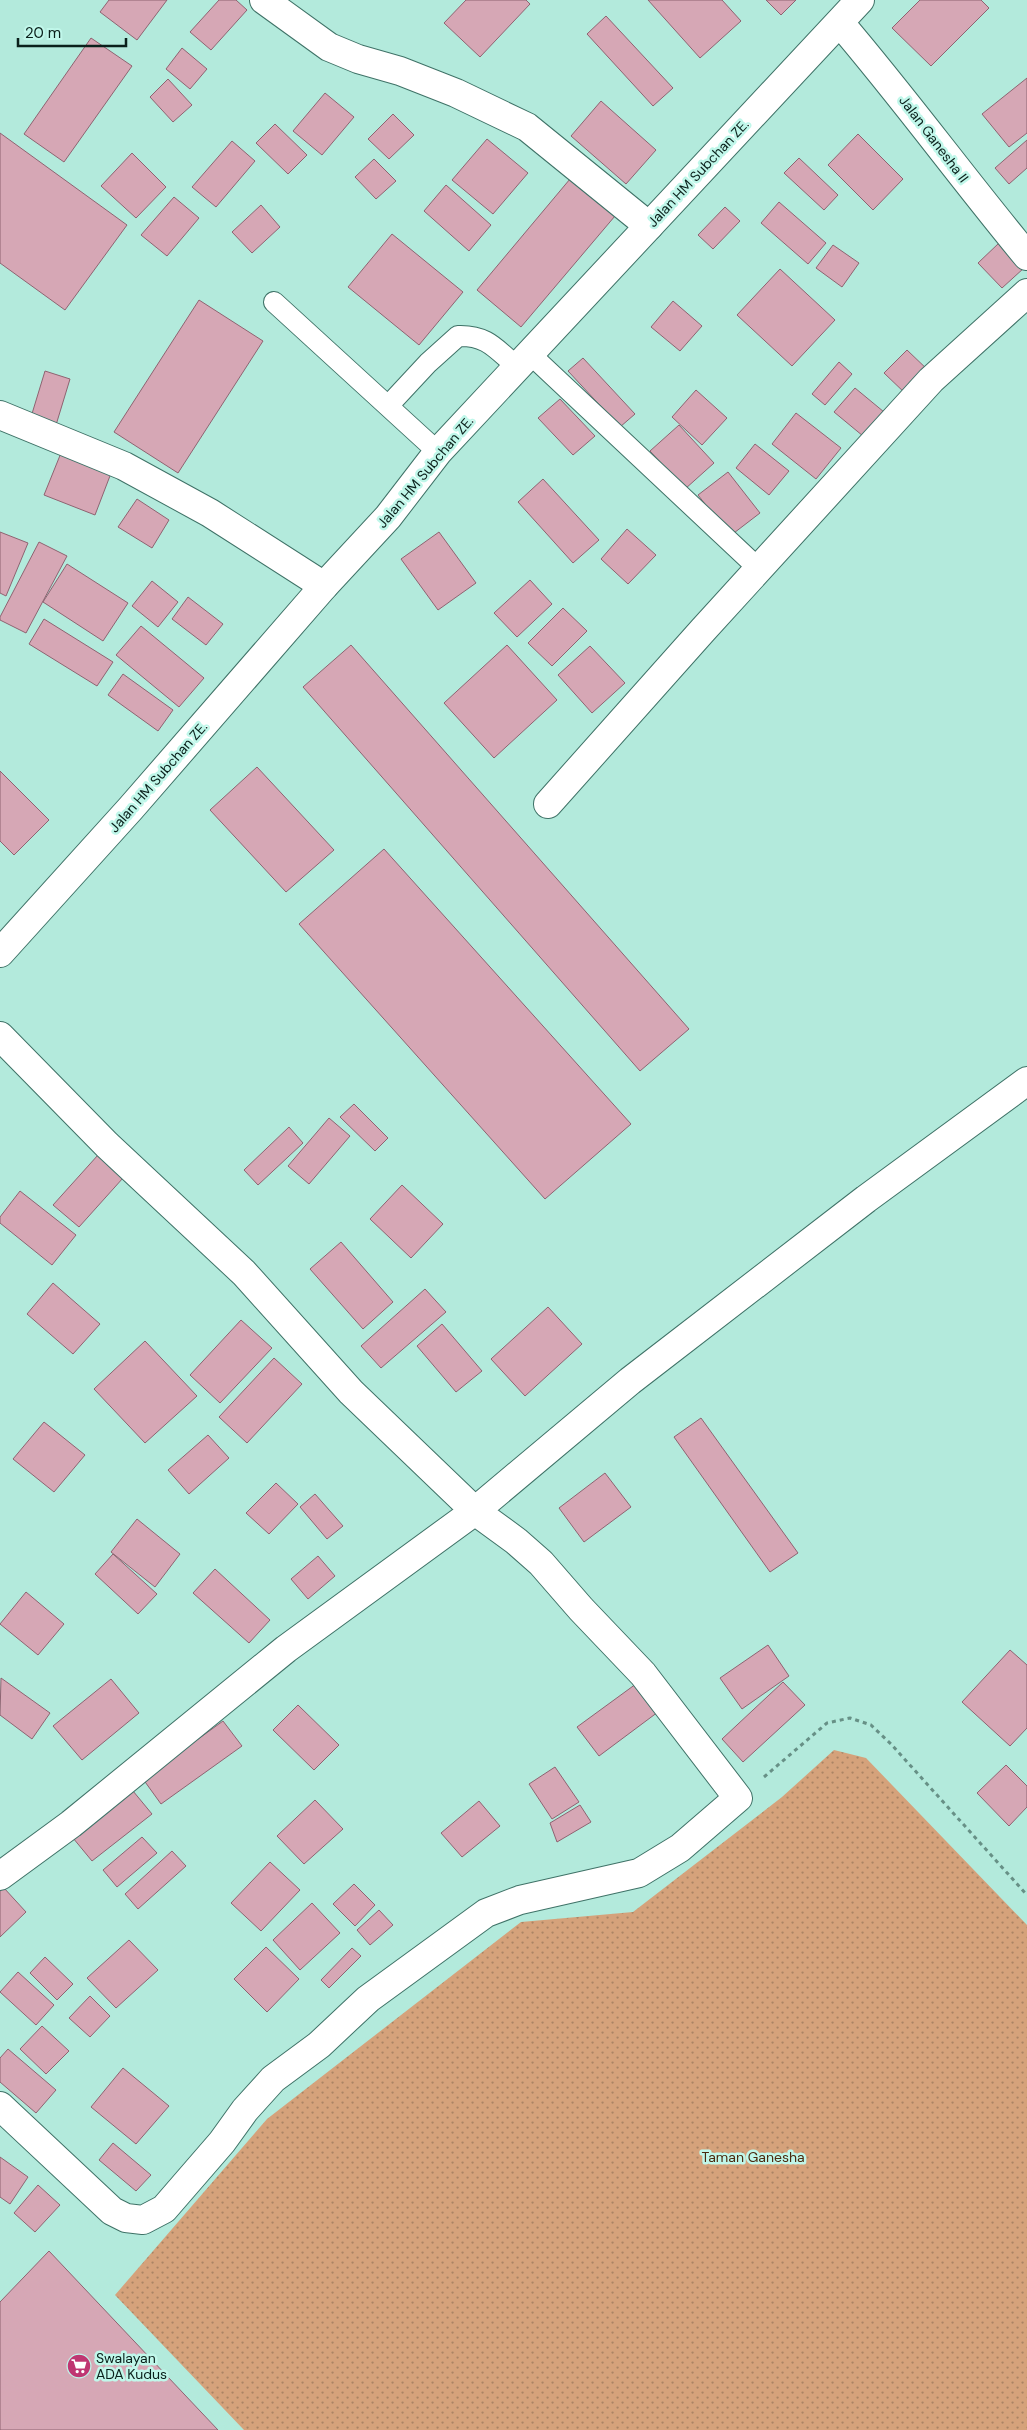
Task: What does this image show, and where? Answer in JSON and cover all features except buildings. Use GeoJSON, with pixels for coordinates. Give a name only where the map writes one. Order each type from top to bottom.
{"type":"FeatureCollection","features":[{"type":"Feature","properties":{"kind":"street"},"geometry":{"type":"LineString","coordinates":[[264,0],[329,47],[358,59],[400,71],[456,93],[527,127],[649,226]]}},
{"type":"Feature","properties":{"kind":"street","name":"Jalan HM Subchan ZE."},"geometry":{"type":"LineString","coordinates":[[0,953],[131,808],[324,586],[388,517],[438,452],[860,0]]}},
{"type":"Feature","properties":{"kind":"street","name":"Jalan Ganesha II"},"geometry":{"type":"LineString","coordinates":[[840,23],[896,88],[989,211],[1027,256]]}},
{"type":"Feature","properties":{"kind":"street"},"geometry":{"type":"LineString","coordinates":[[548,804],[932,380],[1027,293]]}},
{"type":"Feature","properties":{"kind":"street"},"geometry":{"type":"LineString","coordinates":[[0,415],[124,466],[210,513],[324,586]]}},
{"type":"Feature","properties":{"kind":"street"},"geometry":{"type":"LineString","coordinates":[[0,1036],[107,1145],[244,1273],[351,1392],[475,1511],[516,1541],[541,1563],[581,1609],[611,1638],[643,1674],[738,1798],[680,1848],[639,1873],[520,1900],[486,1913],[449,1939],[368,1999],[319,2045],[273,2079],[164,2209],[143,2220],[126,2218],[112,2211],[0,2106]]}},
{"type":"Feature","properties":{"kind":"street"},"geometry":{"type":"LineString","coordinates":[[0,1876],[71,1824],[286,1649],[475,1511],[630,1381],[866,1199],[1027,1080]]}},
{"type":"Feature","properties":{"kind":"lane"},"geometry":{"type":"LineString","coordinates":[[274,302],[438,452]]}},
{"type":"Feature","properties":{"kind":"lane"},"geometry":{"type":"LineString","coordinates":[[388,406],[428,363],[458,336],[474,336],[523,360],[759,569]]}},
{"type":"Feature","properties":{"kind":"path"},"geometry":{"type":"LineString","coordinates":[[738,1798],[827,1723],[850,1718],[871,1725],[1027,1895]]}},
{"type":"Feature","properties":{"kind":"green space","name":"Taman Ganesha"},"geometry":{"type":"Polygon","coordinates":[[[834,1750],[866,1758],[1027,1925],[1027,2430],[244,2430],[115,2295],[267,2119],[521,1922],[633,1912],[782,1797],[834,1750]]]}},
{"type":"Feature","properties":{"kind":"place","name":"Swalayan ADA Kudus"},"geometry":{"type":"Point","coordinates":[79,2366]}}]}
